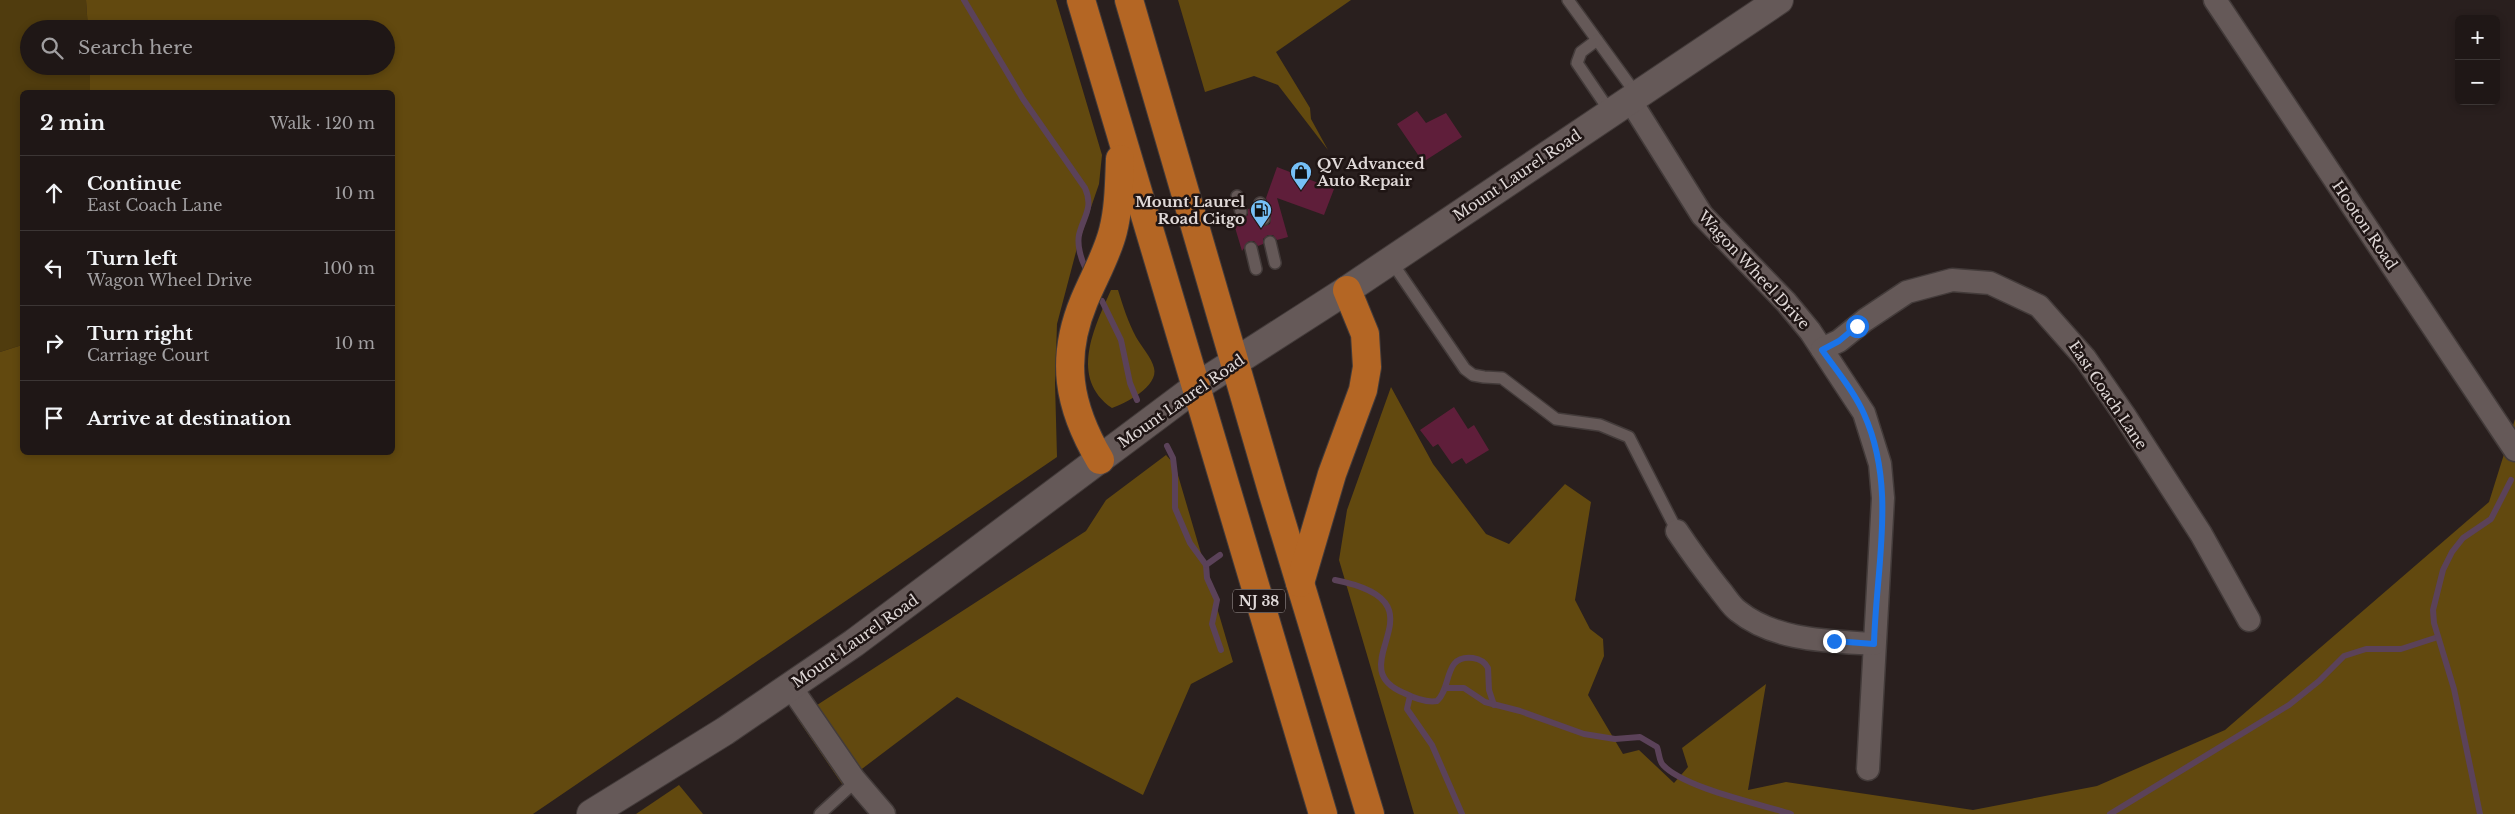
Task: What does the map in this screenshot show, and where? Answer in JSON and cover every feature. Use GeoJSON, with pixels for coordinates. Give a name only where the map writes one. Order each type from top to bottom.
{"type":"FeatureCollection","features":[{"type":"Feature","properties":{"kind":"highway","name":"NJ 38"},"geometry":{"type":"LineString","coordinates":[[1081,0],[1322,814]]}},
{"type":"Feature","properties":{"kind":"highway","name":"NJ 38"},"geometry":{"type":"LineString","coordinates":[[1129,0],[1234,362],[1370,814]]}},
{"type":"Feature","properties":{"kind":"highway"},"geometry":{"type":"LineString","coordinates":[[1100,460],[1091,444],[1077,408],[1070,385],[1068,358],[1074,329],[1113,231],[1118,206],[1122,140]]}},
{"type":"Feature","properties":{"kind":"highway"},"geometry":{"type":"LineString","coordinates":[[1300,583],[1332,474],[1363,390],[1367,367],[1365,334],[1348,290]]}},
{"type":"Feature","properties":{"kind":"main road","name":"Mount Laurel Road"},"geometry":{"type":"LineString","coordinates":[[591,814],[674,760],[725,731],[895,614],[1196,387],[1348,290],[1779,0]]}},
{"type":"Feature","properties":{"kind":"street","name":"Hooton Road"},"geometry":{"type":"LineString","coordinates":[[2215,0],[2515,450]]}},
{"type":"Feature","properties":{"kind":"street","name":"Wagon Wheel Drive"},"geometry":{"type":"LineString","coordinates":[[1626,103],[1702,215],[1786,302],[1810,331],[1864,413],[1882,475],[1881,553],[1874,644],[1868,769]]}},
{"type":"Feature","properties":{"kind":"street","name":"East Coach Lane"},"geometry":{"type":"LineString","coordinates":[[1822,350],[1839,341],[1865,320],[1907,292],[1952,280],[1990,283],[2040,306],[2086,358],[2125,416],[2201,534],[2248,620]]}},
{"type":"Feature","properties":{"kind":"street"},"geometry":{"type":"LineString","coordinates":[[1677,531],[1695,558],[1736,610],[1756,622],[1776,631],[1799,636],[1874,644]]}},
{"type":"Feature","properties":{"kind":"street"},"geometry":{"type":"LineString","coordinates":[[790,686],[856,780],[884,814]]}},
{"type":"Feature","properties":{"kind":"lane"},"geometry":{"type":"LineString","coordinates":[[1568,0],[1597,40],[1626,103]]}},
{"type":"Feature","properties":{"kind":"lane"},"geometry":{"type":"LineString","coordinates":[[1597,40],[1581,52],[1578,56],[1578,63],[1626,103]]}},
{"type":"Feature","properties":{"kind":"lane"},"geometry":{"type":"LineString","coordinates":[[1237,196],[1241,212]]}},
{"type":"Feature","properties":{"kind":"lane"},"geometry":{"type":"LineString","coordinates":[[1260,203],[1264,219]]}},
{"type":"Feature","properties":{"kind":"lane"},"geometry":{"type":"LineString","coordinates":[[1270,242],[1275,262]]}},
{"type":"Feature","properties":{"kind":"lane"},"geometry":{"type":"LineString","coordinates":[[1251,248],[1256,269]]}},
{"type":"Feature","properties":{"kind":"lane"},"geometry":{"type":"LineString","coordinates":[[1391,260],[1407,287],[1465,369],[1473,375],[1484,378],[1502,378],[1556,419],[1600,425],[1630,437],[1677,531]]}},
{"type":"Feature","properties":{"kind":"lane"},"geometry":{"type":"LineString","coordinates":[[820,814],[856,780]]}},
{"type":"Feature","properties":{"kind":"shaded area"},"geometry":{"type":"Polygon","coordinates":[[[0,0],[86,0],[87,20],[20,20],[20,75],[90,75],[90,90],[20,90],[20,346],[0,352],[0,0]]]}},
{"type":"Feature","properties":{"kind":"shaded area"},"geometry":{"type":"Polygon","coordinates":[[[86,0],[1056,0],[1102,155],[1099,184],[1077,248],[1057,324],[1055,383],[1057,457],[533,814],[0,814],[0,352],[20,346],[20,455],[395,455],[395,90],[90,90],[90,75],[395,75],[395,20],[87,20],[86,0]]]}},
{"type":"Feature","properties":{"kind":"shaded area"},"geometry":{"type":"Polygon","coordinates":[[[1178,0],[1351,0],[1276,52],[1310,108],[1311,119],[1328,150],[1278,85],[1254,76],[1205,92],[1178,0]]]}},
{"type":"Feature","properties":{"kind":"shaded area"},"geometry":{"type":"Polygon","coordinates":[[[1111,290],[1118,290],[1133,331],[1149,356],[1154,368],[1154,375],[1146,388],[1125,403],[1112,408],[1099,396],[1091,382],[1088,368],[1093,336],[1111,290]]]}},
{"type":"Feature","properties":{"kind":"shaded area"},"geometry":{"type":"Polygon","coordinates":[[[1391,387],[1433,464],[1486,534],[1509,544],[1565,484],[1591,502],[1575,600],[1590,629],[1603,639],[1604,656],[1588,695],[1623,754],[1639,750],[1674,783],[1688,767],[1682,748],[1766,684],[1748,790],[1786,782],[1973,810],[2097,786],[2225,730],[2489,502],[2515,419],[2515,814],[1414,814],[1339,560],[1347,510],[1391,387]]]}},
{"type":"Feature","properties":{"kind":"shaded area"},"geometry":{"type":"Polygon","coordinates":[[[1166,455],[1175,465],[1233,662],[1191,684],[1143,795],[957,697],[842,784],[797,718],[1086,531],[1106,500],[1166,455]]]}},
{"type":"Feature","properties":{"kind":"shaded area"},"geometry":{"type":"Polygon","coordinates":[[[679,785],[703,814],[636,814],[679,785]]]}},
{"type":"Feature","properties":{"kind":"building"},"geometry":{"type":"Polygon","coordinates":[[[1417,111],[1426,123],[1446,113],[1462,137],[1423,162],[1397,124],[1417,111]]]}},
{"type":"Feature","properties":{"kind":"building"},"geometry":{"type":"Polygon","coordinates":[[[1277,167],[1334,189],[1324,215],[1277,198],[1288,237],[1277,240],[1273,235],[1268,235],[1263,239],[1263,244],[1258,246],[1254,241],[1249,241],[1242,251],[1231,214],[1243,219],[1248,215],[1248,209],[1253,208],[1259,225],[1265,226],[1270,224],[1271,217],[1266,198],[1277,167]]]}},
{"type":"Feature","properties":{"kind":"building"},"geometry":{"type":"Polygon","coordinates":[[[1454,407],[1468,429],[1474,425],[1489,450],[1466,464],[1462,458],[1452,464],[1438,444],[1433,447],[1420,430],[1454,407]]]}},
{"type":"Feature","properties":{"kind":"waterway"},"geometry":{"type":"LineString","coordinates":[[964,0],[1023,99],[1085,188],[1088,207],[1079,239],[1080,252],[1085,267]]}},
{"type":"Feature","properties":{"kind":"waterway"},"geometry":{"type":"LineString","coordinates":[[1102,301],[1121,340],[1130,383],[1137,400]]}},
{"type":"Feature","properties":{"kind":"waterway"},"geometry":{"type":"LineString","coordinates":[[1167,446],[1173,458],[1175,508],[1190,543],[1206,565],[1207,578],[1217,600],[1212,624],[1221,650]]}},
{"type":"Feature","properties":{"kind":"waterway"},"geometry":{"type":"LineString","coordinates":[[2480,814],[2454,689],[2434,623],[2433,610],[2443,570],[2452,552],[2463,538],[2491,519],[2511,480]]}},
{"type":"Feature","properties":{"kind":"waterway"},"geometry":{"type":"LineString","coordinates":[[1206,565],[1220,555]]}},
{"type":"Feature","properties":{"kind":"waterway"},"geometry":{"type":"LineString","coordinates":[[1335,580],[1369,590],[1386,603],[1390,618],[1381,667],[1386,681],[1412,697],[1424,701],[1437,701],[1442,695],[1452,666],[1463,658],[1476,658],[1484,662],[1488,668],[1489,690],[1494,705]]}},
{"type":"Feature","properties":{"kind":"waterway"},"geometry":{"type":"LineString","coordinates":[[2110,814],[2289,705],[2319,681],[2344,656],[2366,649],[2401,649],[2438,637]]}},
{"type":"Feature","properties":{"kind":"waterway"},"geometry":{"type":"LineString","coordinates":[[1446,688],[1464,688],[1485,702],[1520,711],[1584,734],[1615,739],[1640,737],[1657,747],[1663,765],[1688,781],[1723,794],[1791,814]]}},
{"type":"Feature","properties":{"kind":"waterway"},"geometry":{"type":"LineString","coordinates":[[1410,696],[1407,709],[1432,745],[1462,814]]}},
{"type":"Feature","properties":{"kind":"place","name":"QV Advanced Auto Repair"},"geometry":{"type":"Point","coordinates":[1301,191]}},
{"type":"Feature","properties":{"kind":"place","name":"Mount Laurel Road Citgo"},"geometry":{"type":"Point","coordinates":[1261,229]}},
{"type":"Feature","properties":{"kind":"route"},"geometry":{"type":"LineString","coordinates":[[1834,641],[1874,644],[1881,553],[1883,498],[1880,464],[1864,413],[1822,350],[1848,335],[1857,326]]}}]}
